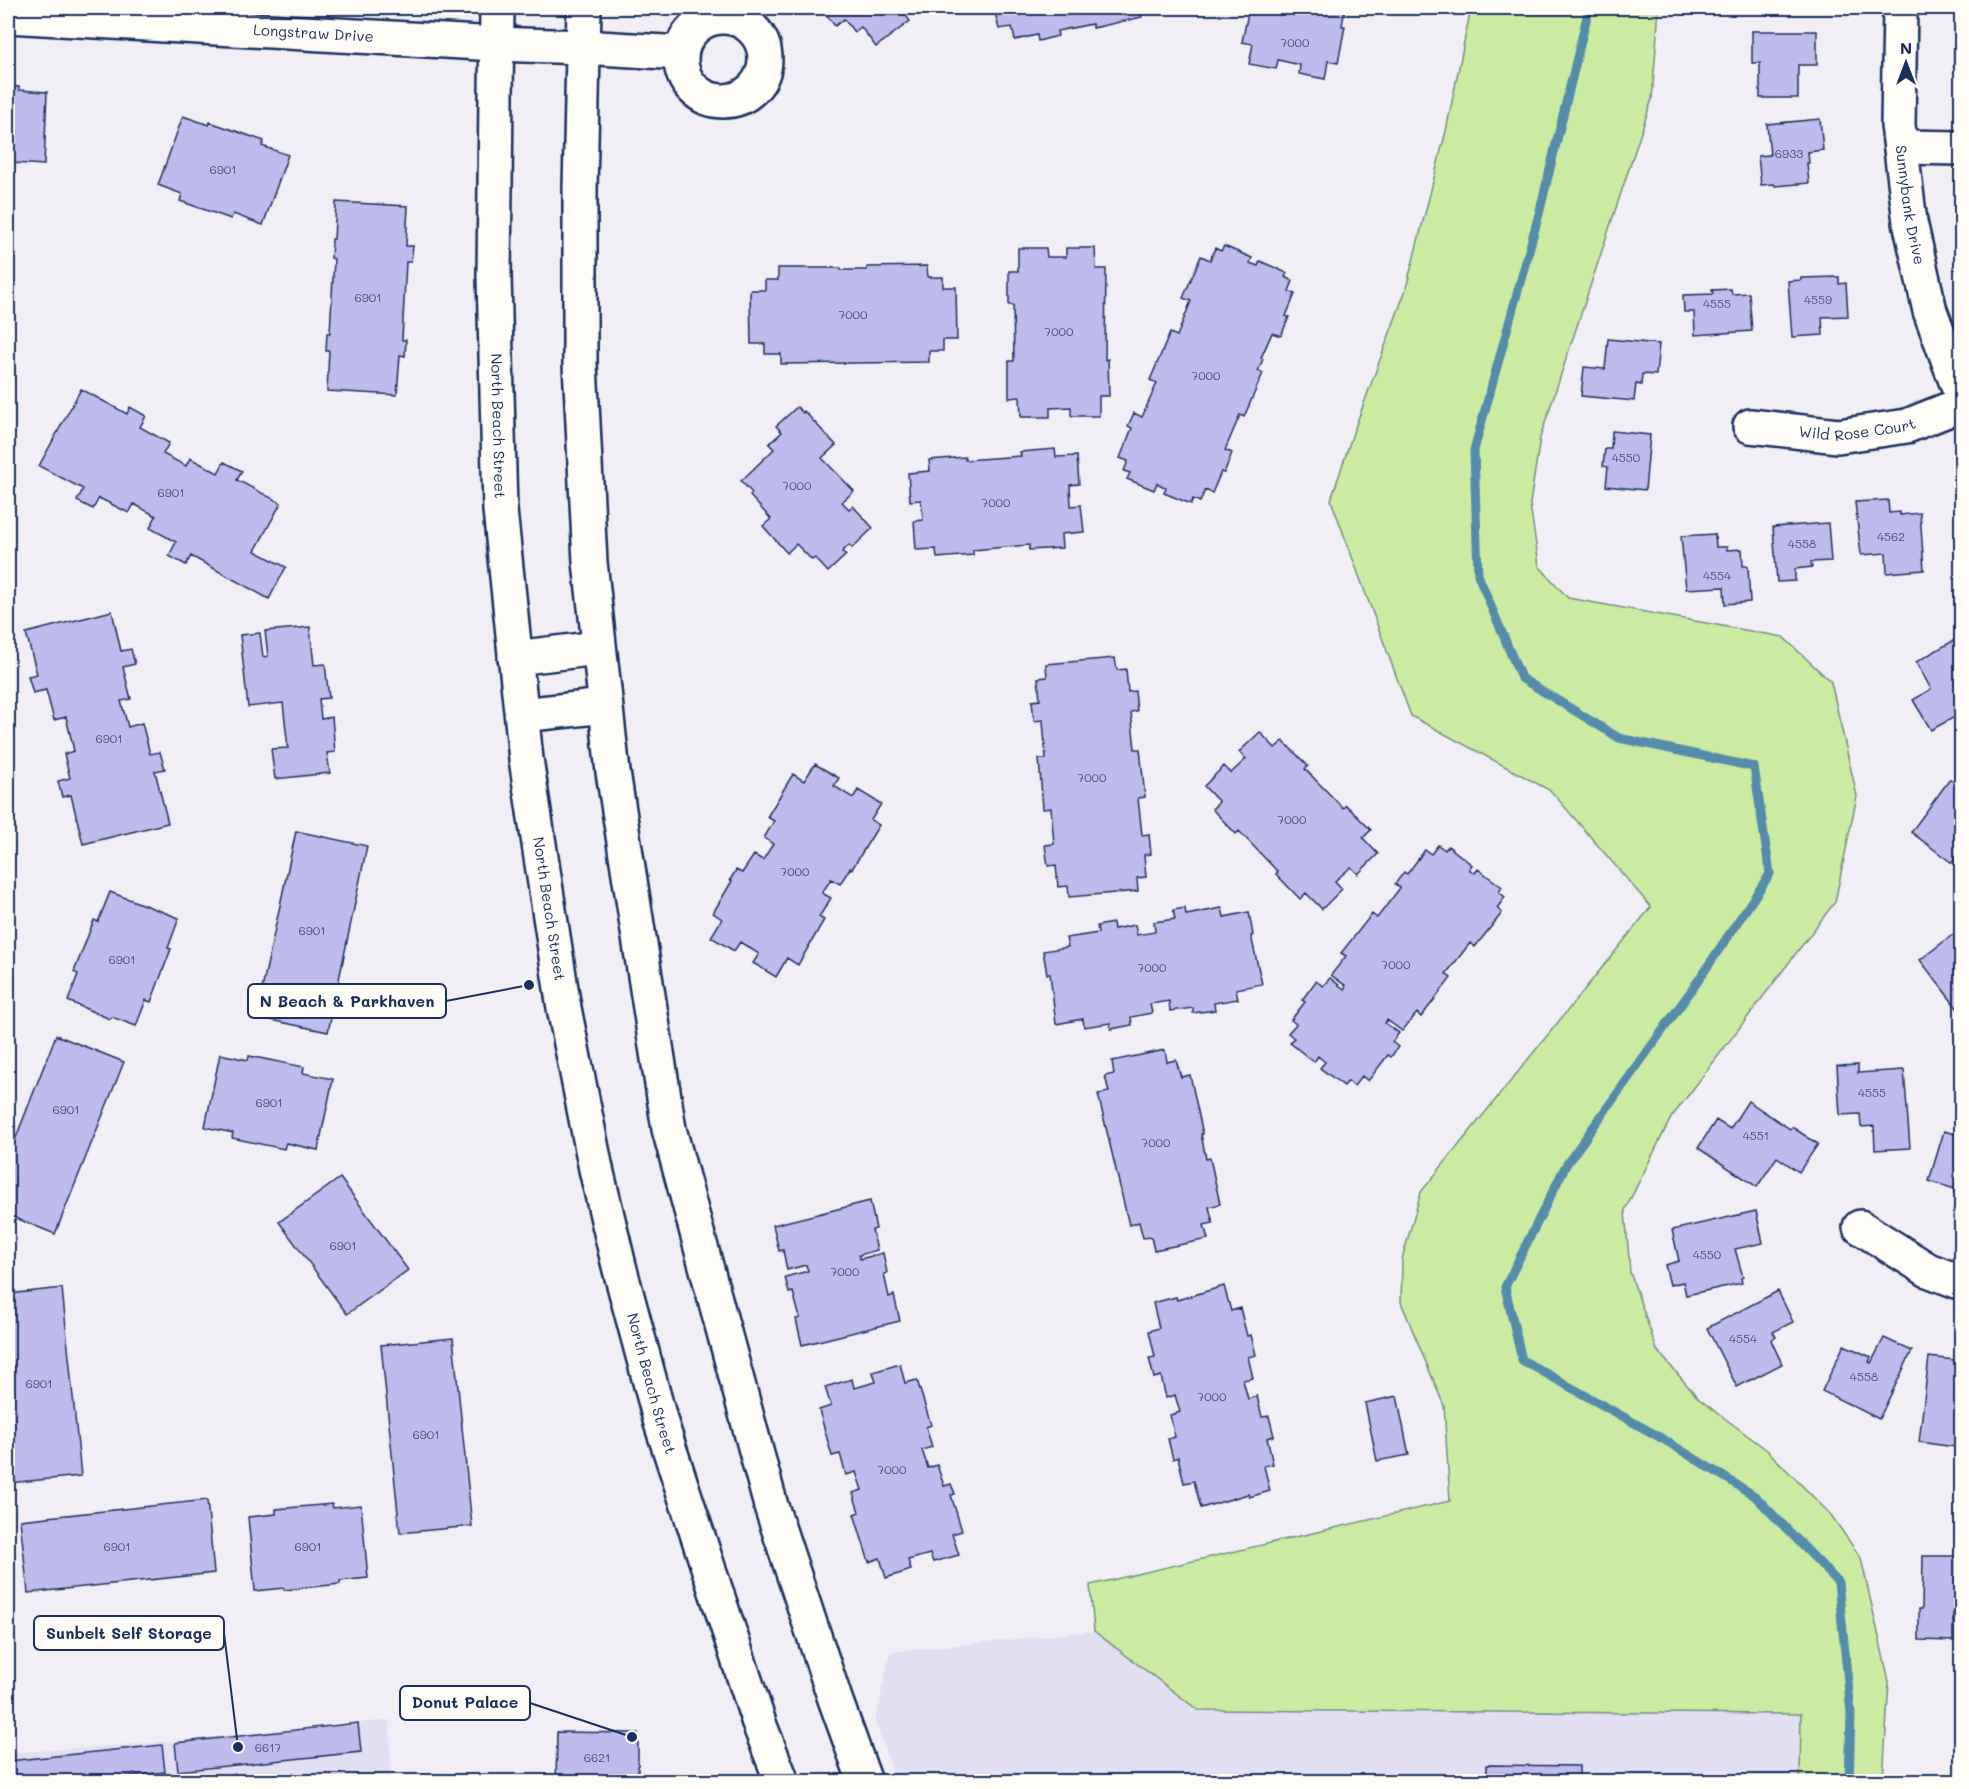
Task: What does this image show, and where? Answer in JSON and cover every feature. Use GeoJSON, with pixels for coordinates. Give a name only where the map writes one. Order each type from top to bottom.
{"type":"FeatureCollection","features":[{"type":"Feature","properties":{"kind":"main road","name":"North Beach Street"},"geometry":{"type":"LineString","coordinates":[[497,8],[494,276],[500,510],[526,759],[564,1008],[596,1169],[661,1423],[760,1726],[782,1782]]}},
{"type":"Feature","properties":{"kind":"main road"},"geometry":{"type":"LineString","coordinates":[[584,8],[580,189],[580,364],[590,562],[613,772],[669,1129],[771,1506],[865,1782]]}},
{"type":"Feature","properties":{"kind":"main road","name":"Sunnybank Drive"},"geometry":{"type":"LineString","coordinates":[[1900,8],[1898,124],[1910,222],[1928,300],[1962,398]]}},
{"type":"Feature","properties":{"kind":"main road","name":"Longstraw Drive"},"geometry":{"type":"LineString","coordinates":[[8,16],[681,53]]}},
{"type":"Feature","properties":{"kind":"main road"},"geometry":{"type":"LineString","coordinates":[[1901,147],[1962,148]]}},
{"type":"Feature","properties":{"kind":"main road","name":"Wild Rose Court"},"geometry":{"type":"LineString","coordinates":[[1750,426],[1838,436],[1907,426],[1962,404]]}},
{"type":"Feature","properties":{"kind":"main road"},"geometry":{"type":"LineString","coordinates":[[515,658],[598,648]]}},
{"type":"Feature","properties":{"kind":"main road"},"geometry":{"type":"LineString","coordinates":[[522,716],[605,706]]}},
{"type":"Feature","properties":{"kind":"main road"},"geometry":{"type":"LineString","coordinates":[[1860,1227],[1928,1270],[1962,1283]]}},
{"type":"Feature","properties":{"kind":"shaded area"},"geometry":{"type":"Polygon","coordinates":[[[1094,1631],[1199,1710],[1626,1709],[1802,1714],[1800,1782],[896,1781],[875,1722],[890,1652],[1094,1631]]]}},
{"type":"Feature","properties":{"kind":"shaded area"},"geometry":{"type":"Polygon","coordinates":[[[390,1720],[391,1781],[8,1782],[8,1753],[163,1742],[390,1720]]]}},
{"type":"Feature","properties":{"kind":"green space"},"geometry":{"type":"Polygon","coordinates":[[[1471,8],[1659,8],[1652,99],[1540,438],[1530,504],[1539,566],[1568,598],[1783,637],[1831,682],[1857,796],[1835,902],[1671,1118],[1625,1210],[1630,1272],[1657,1350],[1699,1399],[1767,1450],[1831,1515],[1861,1558],[1889,1681],[1883,1781],[1800,1781],[1801,1714],[1198,1710],[1094,1631],[1090,1585],[1450,1501],[1444,1406],[1401,1302],[1402,1259],[1421,1192],[1651,907],[1551,791],[1411,716],[1331,500],[1405,292],[1446,131],[1471,8]]]}},
{"type":"Feature","properties":{"kind":"building"},"geometry":{"type":"Polygon","coordinates":[[[821,8],[900,8],[910,21],[876,47],[861,27],[854,32],[844,19],[835,26],[821,8]]]}},
{"type":"Feature","properties":{"kind":"building"},"geometry":{"type":"Polygon","coordinates":[[[994,8],[1163,8],[1140,13],[1142,17],[1093,28],[1092,24],[1057,31],[1058,36],[1038,41],[1037,35],[1015,40],[1012,27],[999,29],[994,8]]]}},
{"type":"Feature","properties":{"kind":"building"},"geometry":{"type":"Polygon","coordinates":[[[1249,8],[1345,8],[1342,26],[1345,26],[1338,63],[1328,61],[1325,79],[1299,74],[1300,65],[1278,60],[1276,69],[1249,64],[1253,44],[1242,42],[1249,8]]]}},
{"type":"Feature","properties":{"kind":"building"},"geometry":{"type":"Polygon","coordinates":[[[1752,31],[1817,31],[1817,65],[1798,65],[1798,98],[1760,98],[1760,63],[1752,63],[1752,31]]]}},
{"type":"Feature","properties":{"kind":"building"},"geometry":{"type":"Polygon","coordinates":[[[1954,33],[1962,34],[1962,67],[1954,67],[1954,33]]]}},
{"type":"Feature","properties":{"kind":"building"},"geometry":{"type":"Polygon","coordinates":[[[8,86],[19,87],[19,90],[47,92],[44,165],[13,163],[13,169],[8,168],[8,86]]]}},
{"type":"Feature","properties":{"kind":"building"},"geometry":{"type":"Polygon","coordinates":[[[183,116],[209,125],[210,122],[264,141],[262,146],[288,155],[263,225],[233,214],[231,219],[180,201],[182,194],[158,185],[183,116]]]}},
{"type":"Feature","properties":{"kind":"building"},"geometry":{"type":"Polygon","coordinates":[[[1820,119],[1823,150],[1808,152],[1809,183],[1761,185],[1758,156],[1770,155],[1767,124],[1820,119]]]}},
{"type":"Feature","properties":{"kind":"building"},"geometry":{"type":"Polygon","coordinates":[[[336,202],[408,206],[406,246],[413,246],[411,262],[406,262],[402,340],[406,340],[405,356],[400,355],[397,395],[327,391],[329,351],[326,351],[327,333],[330,333],[334,259],[331,258],[336,202]]]}},
{"type":"Feature","properties":{"kind":"building"},"geometry":{"type":"Polygon","coordinates":[[[1224,246],[1252,258],[1250,263],[1258,266],[1260,261],[1287,273],[1285,277],[1293,281],[1289,291],[1295,294],[1281,336],[1272,333],[1261,358],[1263,359],[1258,371],[1263,373],[1244,417],[1240,415],[1225,450],[1232,453],[1224,473],[1221,472],[1212,493],[1205,490],[1200,502],[1193,499],[1191,504],[1164,493],[1166,488],[1157,483],[1154,490],[1127,479],[1130,473],[1124,471],[1128,461],[1120,458],[1132,428],[1128,426],[1134,413],[1142,417],[1157,383],[1150,380],[1170,333],[1177,336],[1191,301],[1183,298],[1201,256],[1210,260],[1215,248],[1221,251],[1224,246]]]}},
{"type":"Feature","properties":{"kind":"building"},"geometry":{"type":"Polygon","coordinates":[[[1018,248],[1046,248],[1047,257],[1066,257],[1066,248],[1095,248],[1096,269],[1106,269],[1105,360],[1108,359],[1109,396],[1099,396],[1099,416],[1071,416],[1071,407],[1050,408],[1050,417],[1021,417],[1020,397],[1009,398],[1009,361],[1014,361],[1013,305],[1009,305],[1009,271],[1018,271],[1018,248]]]}},
{"type":"Feature","properties":{"kind":"building"},"geometry":{"type":"Polygon","coordinates":[[[927,266],[928,277],[943,277],[943,287],[956,287],[957,340],[943,340],[943,351],[929,351],[929,362],[781,364],[781,354],[765,354],[765,344],[751,344],[750,290],[765,290],[765,280],[778,280],[778,268],[867,270],[867,267],[927,266]]]}},
{"type":"Feature","properties":{"kind":"building"},"geometry":{"type":"Polygon","coordinates":[[[1839,277],[1839,284],[1846,283],[1848,316],[1822,317],[1823,335],[1792,337],[1788,281],[1801,280],[1801,278],[1839,277]]]}},
{"type":"Feature","properties":{"kind":"building"},"geometry":{"type":"Polygon","coordinates":[[[1731,289],[1732,294],[1749,293],[1752,331],[1695,335],[1694,312],[1684,312],[1683,295],[1713,294],[1712,290],[1731,289]]]}},
{"type":"Feature","properties":{"kind":"building"},"geometry":{"type":"Polygon","coordinates":[[[1608,339],[1659,344],[1656,375],[1642,374],[1641,385],[1636,384],[1634,401],[1581,396],[1584,367],[1605,369],[1608,339]]]}},
{"type":"Feature","properties":{"kind":"building"},"geometry":{"type":"Polygon","coordinates":[[[81,389],[127,414],[130,407],[146,416],[140,427],[169,443],[163,454],[186,466],[190,458],[218,473],[224,462],[242,471],[237,480],[281,503],[255,551],[286,567],[269,599],[191,556],[186,565],[169,556],[176,542],[150,528],[156,516],[134,504],[129,513],[99,498],[93,509],[77,501],[83,489],[39,466],[81,389]]]}},
{"type":"Feature","properties":{"kind":"building"},"geometry":{"type":"Polygon","coordinates":[[[797,407],[803,413],[804,411],[836,445],[822,458],[854,491],[842,502],[849,509],[853,506],[873,528],[852,548],[849,545],[842,552],[846,555],[828,572],[815,558],[812,560],[796,544],[787,553],[763,526],[771,519],[750,496],[752,493],[741,481],[774,449],[769,444],[782,432],[776,426],[797,407]]]}},
{"type":"Feature","properties":{"kind":"building"},"geometry":{"type":"Polygon","coordinates":[[[1612,431],[1650,435],[1645,490],[1606,486],[1608,467],[1603,466],[1605,449],[1611,449],[1612,431]]]}},
{"type":"Feature","properties":{"kind":"building"},"geometry":{"type":"Polygon","coordinates":[[[1055,449],[1056,457],[1077,456],[1079,484],[1070,485],[1071,506],[1081,505],[1084,532],[1061,534],[1062,548],[1029,550],[1029,545],[973,550],[973,555],[937,558],[936,549],[916,550],[914,521],[923,520],[921,500],[910,501],[908,473],[930,471],[929,460],[1021,456],[1020,452],[1055,449]]]}},
{"type":"Feature","properties":{"kind":"building"},"geometry":{"type":"Polygon","coordinates":[[[1888,500],[1889,513],[1900,512],[1900,515],[1920,513],[1924,570],[1887,573],[1886,553],[1861,555],[1855,502],[1888,500]]]}},
{"type":"Feature","properties":{"kind":"building"},"geometry":{"type":"Polygon","coordinates":[[[1828,523],[1831,561],[1811,562],[1812,567],[1795,569],[1795,581],[1777,582],[1773,527],[1828,523]]]}},
{"type":"Feature","properties":{"kind":"building"},"geometry":{"type":"Polygon","coordinates":[[[1715,534],[1716,547],[1727,547],[1727,550],[1742,549],[1743,566],[1748,566],[1750,602],[1725,604],[1724,587],[1686,589],[1681,536],[1715,534]]]}},
{"type":"Feature","properties":{"kind":"building"},"geometry":{"type":"Polygon","coordinates":[[[112,611],[121,651],[131,649],[135,664],[123,667],[131,699],[121,701],[128,727],[142,723],[150,754],[160,752],[165,769],[155,771],[168,823],[83,844],[71,795],[62,797],[58,781],[70,778],[64,754],[74,751],[66,717],[54,720],[46,690],[33,693],[28,676],[37,674],[26,633],[112,611]]]}},
{"type":"Feature","properties":{"kind":"building"},"geometry":{"type":"Polygon","coordinates":[[[310,627],[314,665],[325,664],[329,698],[319,699],[321,719],[332,717],[335,752],[327,753],[330,773],[275,779],[271,749],[288,748],[283,703],[248,707],[240,635],[260,633],[263,657],[268,656],[265,631],[310,627]]]}},
{"type":"Feature","properties":{"kind":"building"},"geometry":{"type":"Polygon","coordinates":[[[1962,634],[1962,713],[1931,730],[1913,700],[1931,689],[1916,662],[1962,634]]]}},
{"type":"Feature","properties":{"kind":"building"},"geometry":{"type":"Polygon","coordinates":[[[1115,658],[1117,670],[1126,669],[1128,692],[1135,691],[1137,711],[1131,712],[1135,749],[1140,749],[1145,797],[1138,798],[1142,835],[1149,834],[1151,854],[1144,855],[1146,877],[1137,878],[1138,891],[1069,897],[1068,886],[1058,887],[1056,865],[1048,866],[1045,845],[1054,844],[1051,808],[1043,809],[1039,759],[1046,759],[1043,720],[1034,721],[1032,701],[1040,700],[1038,678],[1047,677],[1046,664],[1115,658]]]}},
{"type":"Feature","properties":{"kind":"building"},"geometry":{"type":"Polygon","coordinates":[[[1260,732],[1275,748],[1283,741],[1308,766],[1305,769],[1343,808],[1346,805],[1371,830],[1363,838],[1378,854],[1358,874],[1351,867],[1335,881],[1342,889],[1322,909],[1306,893],[1300,899],[1239,831],[1236,834],[1212,809],[1219,802],[1204,786],[1224,766],[1231,773],[1246,759],[1239,752],[1260,732]]]}},
{"type":"Feature","properties":{"kind":"building"},"geometry":{"type":"Polygon","coordinates":[[[815,764],[839,778],[834,786],[853,798],[858,790],[881,804],[871,820],[879,825],[840,884],[831,879],[822,893],[831,898],[819,917],[824,920],[798,965],[787,958],[776,977],[753,963],[759,954],[740,942],[734,951],[711,937],[722,919],[713,913],[736,870],[742,873],[754,855],[763,860],[773,844],[764,838],[774,821],[767,817],[793,774],[804,781],[815,764]]]}},
{"type":"Feature","properties":{"kind":"building"},"geometry":{"type":"Polygon","coordinates":[[[1950,779],[1962,788],[1962,849],[1952,863],[1911,832],[1950,779]]]}},
{"type":"Feature","properties":{"kind":"building"},"geometry":{"type":"Polygon","coordinates":[[[296,831],[367,846],[328,1032],[256,1017],[296,831]]]}},
{"type":"Feature","properties":{"kind":"building"},"geometry":{"type":"Polygon","coordinates":[[[1438,845],[1445,850],[1448,846],[1472,865],[1469,869],[1475,873],[1478,869],[1502,887],[1499,892],[1505,897],[1497,908],[1502,913],[1475,947],[1470,943],[1446,974],[1451,978],[1421,1017],[1417,1013],[1402,1031],[1387,1020],[1385,1023],[1399,1033],[1392,1042],[1398,1047],[1391,1057],[1388,1055],[1368,1081],[1362,1076],[1354,1086],[1348,1081],[1344,1086],[1320,1068],[1325,1062],[1318,1056],[1314,1062],[1290,1043],[1294,1038],[1288,1033],[1296,1024],[1291,1020],[1305,1002],[1302,1000],[1316,981],[1323,986],[1330,978],[1344,989],[1346,986],[1331,975],[1346,956],[1341,953],[1372,914],[1377,918],[1400,888],[1395,884],[1404,872],[1407,874],[1425,850],[1431,854],[1438,845]]]}},
{"type":"Feature","properties":{"kind":"building"},"geometry":{"type":"Polygon","coordinates":[[[110,892],[179,918],[168,948],[171,949],[151,1002],[146,1000],[136,1026],[112,1017],[110,1019],[68,1001],[78,974],[74,972],[94,920],[98,922],[110,892]]]}},
{"type":"Feature","properties":{"kind":"building"},"geometry":{"type":"Polygon","coordinates":[[[1185,908],[1186,915],[1222,908],[1224,917],[1249,912],[1253,935],[1251,936],[1262,984],[1236,989],[1238,999],[1214,1003],[1215,1010],[1193,1013],[1193,1008],[1170,1011],[1169,1001],[1150,1004],[1152,1013],[1131,1017],[1132,1025],[1111,1029],[1110,1023],[1084,1027],[1083,1019],[1056,1024],[1050,974],[1047,974],[1043,951],[1068,947],[1066,938],[1098,933],[1097,926],[1113,923],[1114,929],[1135,925],[1137,935],[1155,932],[1154,922],[1175,919],[1173,910],[1185,908]]]}},
{"type":"Feature","properties":{"kind":"building"},"geometry":{"type":"Polygon","coordinates":[[[1962,926],[1962,1012],[1961,1013],[1920,960],[1962,926]]]}},
{"type":"Feature","properties":{"kind":"building"},"geometry":{"type":"Polygon","coordinates":[[[56,1035],[124,1062],[55,1234],[8,1215],[8,1158],[56,1035]]]}},
{"type":"Feature","properties":{"kind":"building"},"geometry":{"type":"Polygon","coordinates":[[[1165,1050],[1167,1062],[1176,1060],[1181,1077],[1190,1075],[1206,1159],[1210,1158],[1220,1204],[1209,1207],[1213,1223],[1204,1225],[1208,1239],[1154,1250],[1151,1237],[1143,1238],[1139,1222],[1129,1225],[1098,1094],[1109,1092],[1105,1076],[1114,1074],[1112,1061],[1165,1050]]]}},
{"type":"Feature","properties":{"kind":"building"},"geometry":{"type":"Polygon","coordinates":[[[220,1054],[248,1060],[249,1056],[304,1067],[303,1073],[333,1079],[318,1150],[286,1143],[284,1149],[232,1138],[233,1133],[205,1127],[220,1054]]]}},
{"type":"Feature","properties":{"kind":"building"},"geometry":{"type":"Polygon","coordinates":[[[1858,1065],[1858,1073],[1904,1070],[1910,1148],[1875,1150],[1874,1126],[1861,1127],[1860,1114],[1840,1115],[1837,1066],[1858,1065]]]}},
{"type":"Feature","properties":{"kind":"building"},"geometry":{"type":"Polygon","coordinates":[[[1748,1101],[1790,1129],[1792,1127],[1818,1144],[1799,1172],[1777,1157],[1757,1187],[1698,1148],[1716,1120],[1730,1129],[1748,1101]]]}},
{"type":"Feature","properties":{"kind":"building"},"geometry":{"type":"Polygon","coordinates":[[[1944,1131],[1962,1136],[1962,1215],[1953,1213],[1958,1194],[1954,1193],[1955,1189],[1929,1181],[1944,1131]]]}},
{"type":"Feature","properties":{"kind":"building"},"geometry":{"type":"Polygon","coordinates":[[[340,1178],[408,1270],[347,1314],[279,1222],[340,1178]]]}},
{"type":"Feature","properties":{"kind":"building"},"geometry":{"type":"Polygon","coordinates":[[[870,1201],[876,1229],[872,1230],[877,1250],[859,1255],[860,1259],[883,1253],[887,1273],[884,1274],[889,1297],[894,1295],[900,1321],[802,1345],[796,1319],[800,1318],[793,1292],[789,1293],[785,1277],[808,1271],[806,1265],[787,1270],[783,1250],[779,1251],[773,1225],[870,1201]]]}},
{"type":"Feature","properties":{"kind":"building"},"geometry":{"type":"Polygon","coordinates":[[[1756,1211],[1763,1243],[1735,1249],[1743,1277],[1741,1278],[1742,1283],[1686,1295],[1683,1282],[1670,1285],[1665,1265],[1679,1261],[1672,1230],[1756,1211]]]}},
{"type":"Feature","properties":{"kind":"building"},"geometry":{"type":"Polygon","coordinates":[[[1224,1286],[1231,1311],[1240,1308],[1247,1336],[1251,1335],[1256,1355],[1248,1357],[1253,1378],[1243,1380],[1248,1399],[1257,1396],[1262,1417],[1269,1416],[1274,1436],[1267,1438],[1273,1464],[1264,1466],[1270,1491],[1249,1497],[1248,1494],[1201,1508],[1194,1481],[1184,1483],[1178,1457],[1173,1459],[1168,1439],[1175,1437],[1170,1415],[1180,1412],[1175,1395],[1166,1398],[1161,1376],[1154,1378],[1149,1358],[1155,1357],[1149,1331],[1159,1328],[1153,1303],[1176,1297],[1177,1300],[1224,1286]]]}},
{"type":"Feature","properties":{"kind":"building"},"geometry":{"type":"Polygon","coordinates":[[[62,1288],[81,1476],[8,1483],[8,1294],[62,1288]]]}},
{"type":"Feature","properties":{"kind":"building"},"geometry":{"type":"Polygon","coordinates":[[[1778,1291],[1793,1322],[1773,1332],[1776,1337],[1771,1340],[1782,1364],[1737,1387],[1707,1328],[1778,1291]]]}},
{"type":"Feature","properties":{"kind":"building"},"geometry":{"type":"Polygon","coordinates":[[[453,1338],[472,1526],[400,1533],[381,1345],[453,1338]]]}},
{"type":"Feature","properties":{"kind":"building"},"geometry":{"type":"Polygon","coordinates":[[[1884,1338],[1912,1351],[1879,1419],[1822,1391],[1844,1345],[1871,1357],[1869,1362],[1871,1363],[1884,1338]]]}},
{"type":"Feature","properties":{"kind":"building"},"geometry":{"type":"Polygon","coordinates":[[[1929,1357],[1962,1361],[1959,1389],[1962,1389],[1962,1448],[1919,1442],[1929,1357]]]}},
{"type":"Feature","properties":{"kind":"building"},"geometry":{"type":"Polygon","coordinates":[[[900,1364],[905,1383],[917,1380],[931,1425],[926,1427],[932,1447],[922,1450],[928,1468],[937,1465],[944,1486],[951,1484],[955,1494],[951,1495],[962,1531],[952,1534],[959,1555],[933,1562],[930,1554],[908,1560],[911,1570],[886,1578],[880,1558],[869,1562],[854,1514],[859,1512],[853,1493],[862,1490],[856,1472],[846,1475],[840,1454],[832,1456],[819,1410],[831,1406],[825,1387],[852,1379],[854,1388],[876,1382],[873,1372],[900,1364]]]}},
{"type":"Feature","properties":{"kind":"building"},"geometry":{"type":"Polygon","coordinates":[[[1397,1396],[1409,1455],[1377,1461],[1365,1403],[1397,1396]]]}},
{"type":"Feature","properties":{"kind":"building"},"geometry":{"type":"Polygon","coordinates":[[[207,1500],[214,1573],[28,1593],[20,1520],[207,1500]]]}},
{"type":"Feature","properties":{"kind":"building"},"geometry":{"type":"Polygon","coordinates":[[[332,1504],[333,1508],[361,1505],[368,1578],[340,1581],[340,1584],[255,1591],[248,1517],[276,1514],[276,1509],[332,1504]]]}},
{"type":"Feature","properties":{"kind":"building"},"geometry":{"type":"Polygon","coordinates":[[[1962,1552],[1962,1614],[1953,1613],[1953,1641],[1919,1640],[1923,1556],[1961,1556],[1962,1552]]]}},
{"type":"Feature","properties":{"kind":"building"},"geometry":{"type":"Polygon","coordinates":[[[358,1723],[361,1752],[178,1771],[175,1743],[358,1723]]]}},
{"type":"Feature","properties":{"kind":"building"},"geometry":{"type":"Polygon","coordinates":[[[557,1732],[638,1733],[638,1782],[556,1782],[557,1732]]]}},
{"type":"Feature","properties":{"kind":"building"},"geometry":{"type":"Polygon","coordinates":[[[162,1745],[165,1772],[79,1782],[8,1782],[8,1761],[162,1745]]]}},
{"type":"Feature","properties":{"kind":"building"},"geometry":{"type":"Polygon","coordinates":[[[1487,1765],[1579,1766],[1579,1782],[1487,1782],[1487,1765]]]}},
{"type":"Feature","properties":{"kind":"waterway"},"geometry":{"type":"LineString","coordinates":[[1589,8],[1539,214],[1474,450],[1478,575],[1521,678],[1619,738],[1754,767],[1770,874],[1693,988],[1566,1165],[1505,1287],[1522,1360],[1663,1439],[1755,1496],[1838,1582],[1851,1713],[1849,1782]]}},
{"type":"Feature","properties":{"kind":"place","name":"N Beach & Parkhaven"},"geometry":{"type":"Point","coordinates":[529,985]}},
{"type":"Feature","properties":{"kind":"place","name":"Donut Palace"},"geometry":{"type":"Point","coordinates":[632,1737]}},
{"type":"Feature","properties":{"kind":"place","name":"Sunbelt Self Storage"},"geometry":{"type":"Point","coordinates":[238,1747]}}]}
